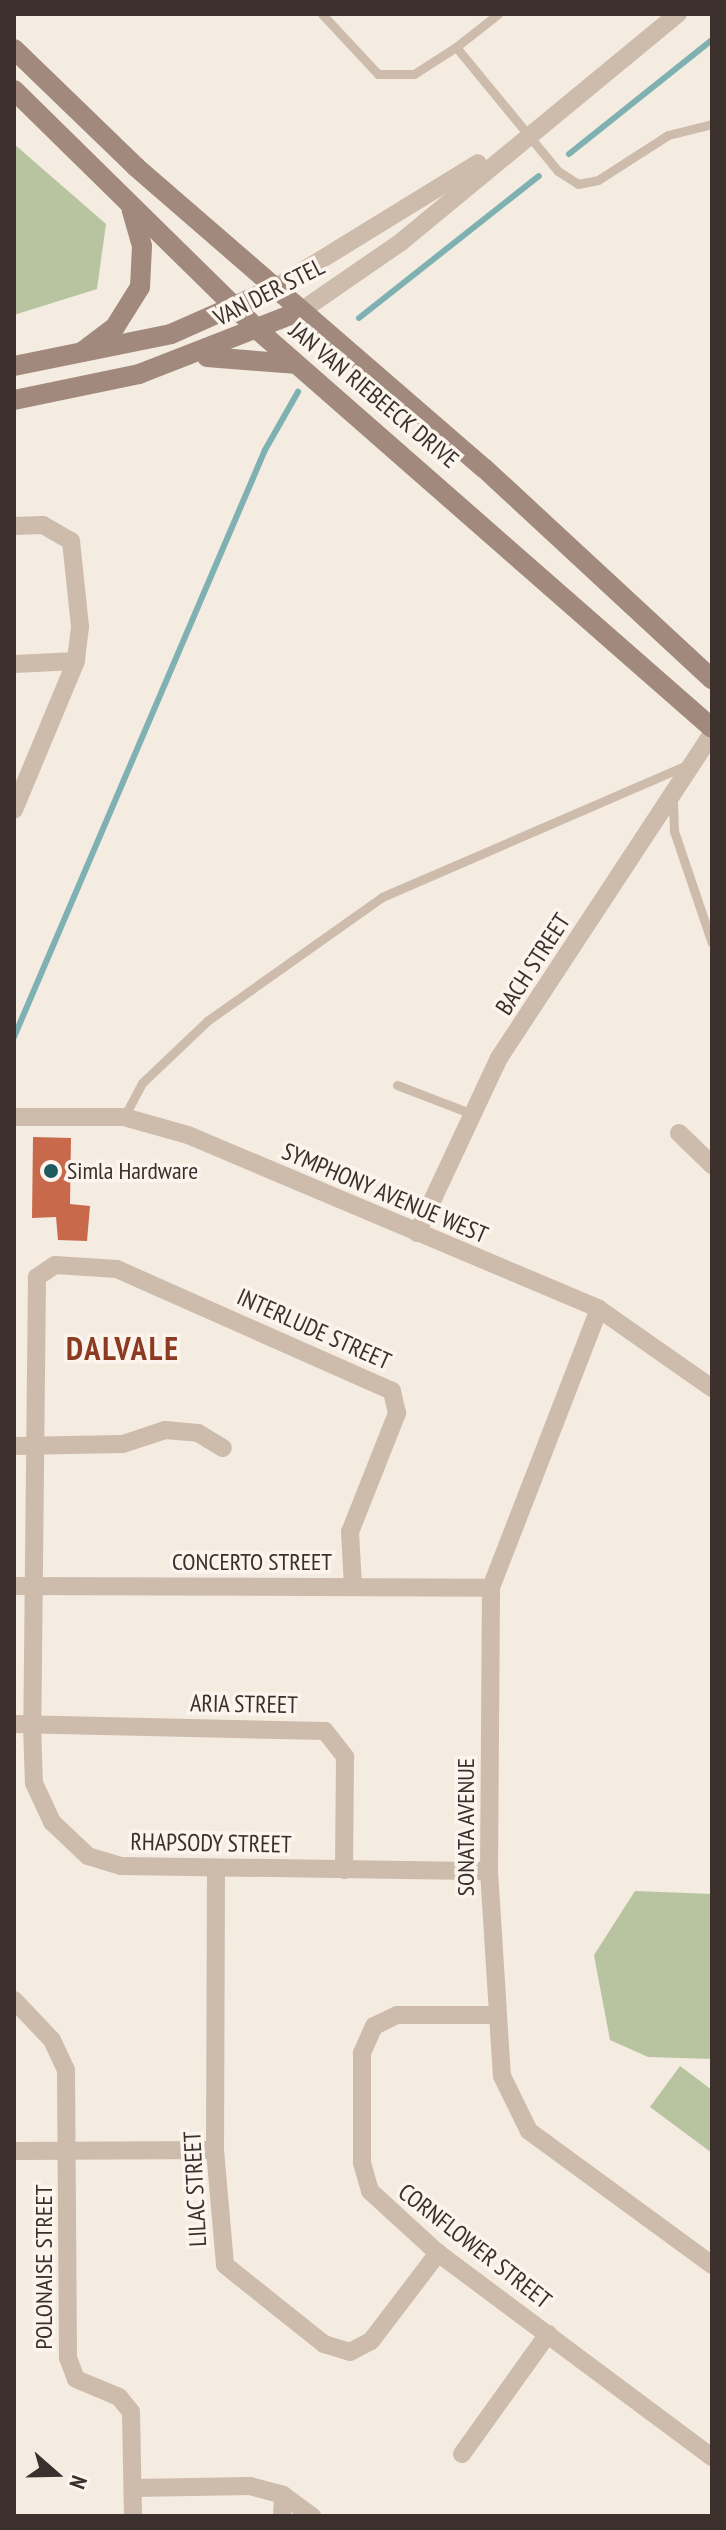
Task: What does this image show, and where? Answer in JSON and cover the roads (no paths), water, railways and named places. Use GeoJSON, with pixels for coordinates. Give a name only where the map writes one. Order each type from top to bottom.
{"type":"FeatureCollection","features":[{"type":"Feature","properties":{"kind":"main road","name":"JAN VAN RIEBEECK DRIVE"},"geometry":{"type":"LineString","coordinates":[[14,49],[275,288],[712,679]]}},
{"type":"Feature","properties":{"kind":"main road","name":"JAN VAN RIEBEECK DRIVE"},"geometry":{"type":"LineString","coordinates":[[14,90],[235,309],[295,364],[712,728]]}},
{"type":"Feature","properties":{"kind":"main road"},"geometry":{"type":"LineString","coordinates":[[72,358],[115,327],[140,287],[142,246],[131,207]]}},
{"type":"Feature","properties":{"kind":"main road","name":"VAN DER STEL"},"geometry":{"type":"LineString","coordinates":[[14,366],[72,358],[235,309],[275,288]]}},
{"type":"Feature","properties":{"kind":"main road","name":"VAN DER STEL"},"geometry":{"type":"LineString","coordinates":[[14,400],[194,357],[301,311]]}},
{"type":"Feature","properties":{"kind":"main road"},"geometry":{"type":"LineString","coordinates":[[194,357],[295,364]]}},
{"type":"Feature","properties":{"kind":"street","name":"VAN DER STEL"},"geometry":{"type":"LineString","coordinates":[[301,311],[401,242],[506,149],[678,14]]}},
{"type":"Feature","properties":{"kind":"street","name":"VAN DER STEL"},"geometry":{"type":"LineString","coordinates":[[275,288],[506,149]]}},
{"type":"Feature","properties":{"kind":"street"},"geometry":{"type":"LineString","coordinates":[[14,526],[65,533],[75,553],[76,661],[14,810]]}},
{"type":"Feature","properties":{"kind":"street"},"geometry":{"type":"LineString","coordinates":[[14,664],[76,661]]}},
{"type":"Feature","properties":{"kind":"street","name":"BACH STREET"},"geometry":{"type":"LineString","coordinates":[[417,1233],[470,1113],[712,734]]}},
{"type":"Feature","properties":{"kind":"street","name":"SYMPHONY AVENUE WEST"},"geometry":{"type":"LineString","coordinates":[[14,1117],[124,1117],[188,1135],[599,1309],[712,1388]]}},
{"type":"Feature","properties":{"kind":"street"},"geometry":{"type":"LineString","coordinates":[[679,1133],[712,1165]]}},
{"type":"Feature","properties":{"kind":"street","name":"INTERLUDE STREET"},"geometry":{"type":"LineString","coordinates":[[32,1289],[55,1265],[104,1265],[392,1391],[397,1413],[350,1532],[353,1586]]}},
{"type":"Feature","properties":{"kind":"street","name":"RHAPSODY STREET"},"geometry":{"type":"LineString","coordinates":[[32,1289],[22,1446],[23,1724],[41,1805],[69,1841],[121,1866],[489,1871]]}},
{"type":"Feature","properties":{"kind":"street","name":"SONATA AVENUE"},"geometry":{"type":"LineString","coordinates":[[599,1309],[491,1588],[489,1871],[502,2076],[529,2131],[712,2265]]}},
{"type":"Feature","properties":{"kind":"street"},"geometry":{"type":"LineString","coordinates":[[22,1446],[123,1444],[165,1430],[198,1433],[223,1448]]}},
{"type":"Feature","properties":{"kind":"street","name":"CONCERTO STREET"},"geometry":{"type":"LineString","coordinates":[[22,1586],[491,1588]]}},
{"type":"Feature","properties":{"kind":"street","name":"ARIA STREET"},"geometry":{"type":"LineString","coordinates":[[23,1724],[325,1731],[345,1757],[344,1870]]}},
{"type":"Feature","properties":{"kind":"street","name":"LILAC STREET"},"geometry":{"type":"LineString","coordinates":[[216,1869],[215,2150],[225,2265],[338,2350],[371,2341],[438,2253]]}},
{"type":"Feature","properties":{"kind":"street","name":"POLONAISE STREET"},"geometry":{"type":"LineString","coordinates":[[14,2000],[61,2055],[68,2151],[68,2358],[76,2379],[119,2397],[131,2412],[133,2516]]}},
{"type":"Feature","properties":{"kind":"street","name":"CORNFLOWER STREET"},"geometry":{"type":"LineString","coordinates":[[497,2015],[384,2018],[362,2053],[364,2179],[379,2203],[438,2253],[712,2457]]}},
{"type":"Feature","properties":{"kind":"street"},"geometry":{"type":"LineString","coordinates":[[14,2151],[215,2150]]}},
{"type":"Feature","properties":{"kind":"street"},"geometry":{"type":"LineString","coordinates":[[462,2454],[548,2334]]}},
{"type":"Feature","properties":{"kind":"street"},"geometry":{"type":"LineString","coordinates":[[133,2488],[250,2486],[283,2495],[312,2516]]}},
{"type":"Feature","properties":{"kind":"street"},"geometry":{"type":"LineString","coordinates":[[282,2516],[283,2495]]}},
{"type":"Feature","properties":{"kind":"lane"},"geometry":{"type":"LineString","coordinates":[[322,14],[364,65],[386,76],[414,74],[456,47],[498,14]]}},
{"type":"Feature","properties":{"kind":"lane"},"geometry":{"type":"LineString","coordinates":[[456,47],[558,171],[587,184],[668,135],[712,124]]}},
{"type":"Feature","properties":{"kind":"lane"},"geometry":{"type":"LineString","coordinates":[[124,1117],[142,1083],[207,1021],[382,897],[693,763]]}},
{"type":"Feature","properties":{"kind":"lane"},"geometry":{"type":"LineString","coordinates":[[674,791],[674,831],[712,943]]}},
{"type":"Feature","properties":{"kind":"lane"},"geometry":{"type":"LineString","coordinates":[[397,1085],[470,1113]]}},
{"type":"Feature","properties":{"kind":"waterway"},"geometry":{"type":"LineString","coordinates":[[569,154],[712,40]]}},
{"type":"Feature","properties":{"kind":"waterway"},"geometry":{"type":"LineString","coordinates":[[359,318],[539,176]]}},
{"type":"Feature","properties":{"kind":"waterway"},"geometry":{"type":"LineString","coordinates":[[14,1037],[265,450],[298,392]]}},
{"type":"Feature","properties":{"kind":"place","name":"Simla Hardware"},"geometry":{"type":"Point","coordinates":[51,1171]}},
{"type":"Feature","properties":{"kind":"district","name":"DALVALE"},"geometry":{"type":"Point","coordinates":[123,1348]}}]}
